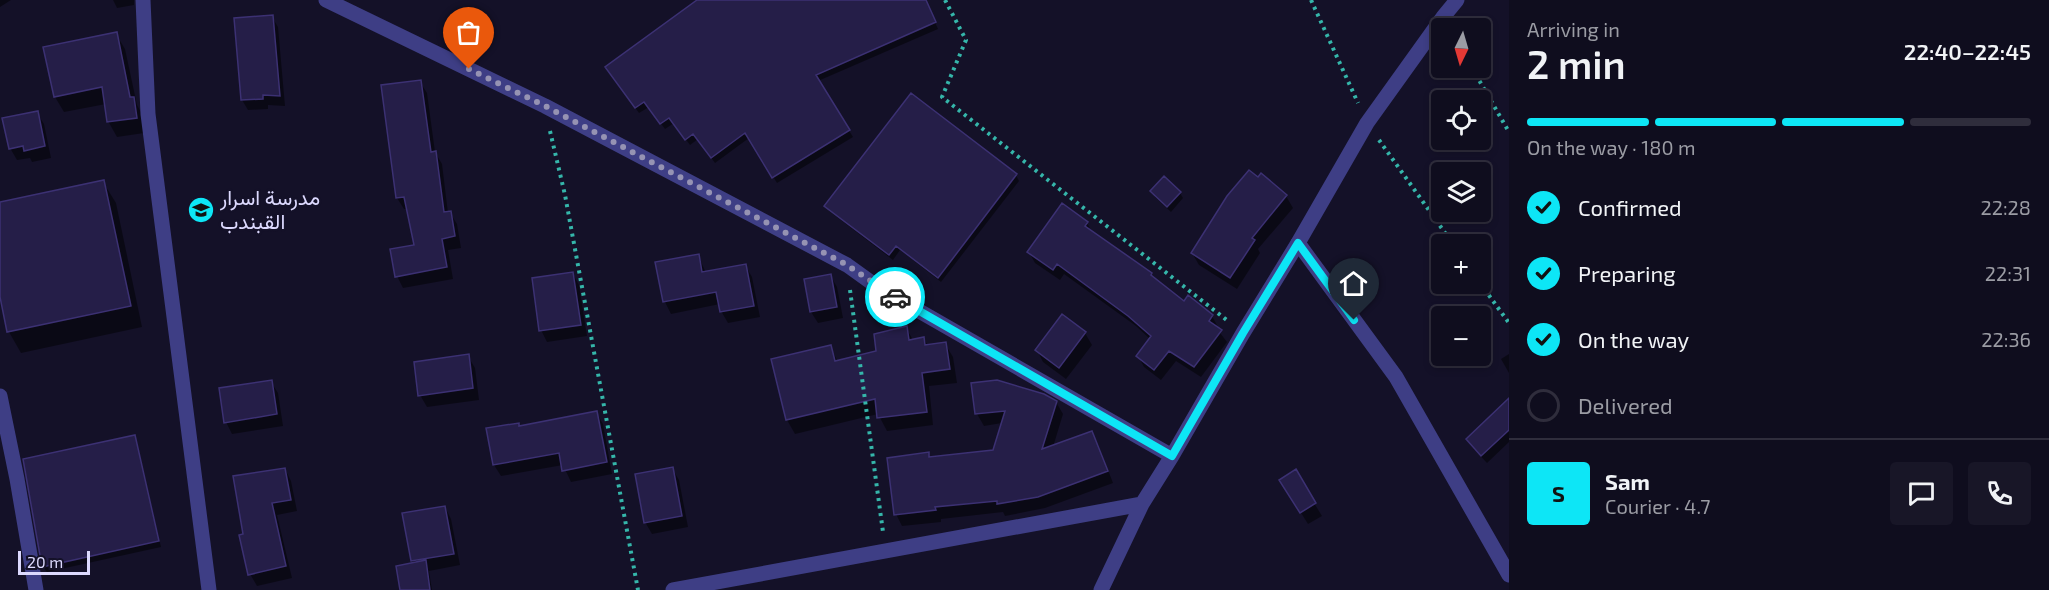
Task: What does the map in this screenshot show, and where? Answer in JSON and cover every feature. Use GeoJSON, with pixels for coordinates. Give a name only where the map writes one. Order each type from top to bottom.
{"type":"FeatureCollection","features":[{"type":"Feature","properties":{"kind":"street"},"geometry":{"type":"LineString","coordinates":[[143,0],[148,114],[209,590]]}},
{"type":"Feature","properties":{"kind":"street"},"geometry":{"type":"LineString","coordinates":[[326,0],[545,106],[847,265],[879,288],[1172,456]]}},
{"type":"Feature","properties":{"kind":"street"},"geometry":{"type":"LineString","coordinates":[[1101,590],[1142,504],[1367,123],[1443,16],[1457,0]]}},
{"type":"Feature","properties":{"kind":"street"},"geometry":{"type":"LineString","coordinates":[[1298,243],[1396,377],[1509,575]]}},
{"type":"Feature","properties":{"kind":"street"},"geometry":{"type":"LineString","coordinates":[[0,396],[36,590]]}},
{"type":"Feature","properties":{"kind":"street"},"geometry":{"type":"LineString","coordinates":[[673,590],[1142,504]]}},
{"type":"Feature","properties":{"kind":"path"},"geometry":{"type":"LineString","coordinates":[[945,0],[966,40],[942,97],[1243,333]]}},
{"type":"Feature","properties":{"kind":"path"},"geometry":{"type":"LineString","coordinates":[[1478,78],[1509,132]]}},
{"type":"Feature","properties":{"kind":"path"},"geometry":{"type":"LineString","coordinates":[[545,106],[567,206],[638,590]]}},
{"type":"Feature","properties":{"kind":"path"},"geometry":{"type":"LineString","coordinates":[[847,265],[885,551]]}},
{"type":"Feature","properties":{"kind":"path"},"geometry":{"type":"LineString","coordinates":[[1488,294],[1509,323]]}},
{"type":"Feature","properties":{"kind":"building"},"geometry":{"type":"Polygon","coordinates":[[[697,0],[926,0],[936,22],[816,75],[850,130],[772,178],[745,133],[711,158],[693,134],[685,140],[669,118],[660,124],[644,102],[635,108],[605,67],[697,0]]]}},
{"type":"Feature","properties":{"kind":"building"},"geometry":{"type":"Polygon","coordinates":[[[273,15],[280,96],[263,95],[263,99],[241,100],[234,18],[273,15]]]}},
{"type":"Feature","properties":{"kind":"building"},"geometry":{"type":"Polygon","coordinates":[[[117,32],[130,97],[134,97],[137,118],[107,122],[102,87],[54,97],[43,47],[117,32]]]}},
{"type":"Feature","properties":{"kind":"building"},"geometry":{"type":"Polygon","coordinates":[[[421,80],[431,152],[436,151],[444,212],[451,211],[455,236],[442,239],[447,267],[395,277],[390,249],[414,245],[404,197],[396,198],[381,85],[421,80]]]}},
{"type":"Feature","properties":{"kind":"building"},"geometry":{"type":"Polygon","coordinates":[[[911,93],[1017,174],[938,278],[896,246],[889,255],[824,206],[911,93]]]}},
{"type":"Feature","properties":{"kind":"building"},"geometry":{"type":"Polygon","coordinates":[[[38,111],[45,146],[24,151],[23,146],[9,149],[2,118],[38,111]]]}},
{"type":"Feature","properties":{"kind":"building"},"geometry":{"type":"Polygon","coordinates":[[[1249,170],[1258,177],[1261,173],[1287,195],[1252,238],[1255,240],[1230,278],[1191,253],[1227,196],[1249,170]]]}},
{"type":"Feature","properties":{"kind":"building"},"geometry":{"type":"Polygon","coordinates":[[[1164,176],[1181,192],[1167,207],[1150,191],[1164,176]]]}},
{"type":"Feature","properties":{"kind":"building"},"geometry":{"type":"Polygon","coordinates":[[[104,180],[131,306],[7,332],[0,297],[0,202],[104,180]]]}},
{"type":"Feature","properties":{"kind":"building"},"geometry":{"type":"Polygon","coordinates":[[[1062,203],[1088,222],[1085,226],[1152,273],[1151,275],[1184,301],[1188,295],[1213,315],[1209,321],[1222,330],[1194,367],[1169,351],[1154,370],[1136,356],[1151,336],[1128,316],[1057,264],[1053,270],[1027,252],[1062,203]]]}},
{"type":"Feature","properties":{"kind":"building"},"geometry":{"type":"Polygon","coordinates":[[[699,254],[702,272],[746,264],[754,306],[720,312],[716,292],[663,302],[655,262],[699,254]]]}},
{"type":"Feature","properties":{"kind":"building"},"geometry":{"type":"Polygon","coordinates":[[[573,272],[581,325],[539,331],[532,278],[573,272]]]}},
{"type":"Feature","properties":{"kind":"building"},"geometry":{"type":"Polygon","coordinates":[[[831,274],[837,307],[810,312],[804,279],[831,274]]]}},
{"type":"Feature","properties":{"kind":"building"},"geometry":{"type":"Polygon","coordinates":[[[1062,314],[1086,332],[1059,368],[1035,350],[1062,314]]]}},
{"type":"Feature","properties":{"kind":"building"},"geometry":{"type":"Polygon","coordinates":[[[907,326],[909,340],[924,337],[925,345],[946,342],[950,369],[922,373],[927,412],[877,418],[875,399],[786,420],[771,359],[831,345],[835,361],[876,351],[874,334],[907,326]]]}},
{"type":"Feature","properties":{"kind":"building"},"geometry":{"type":"Polygon","coordinates":[[[469,354],[473,388],[418,396],[414,362],[469,354]]]}},
{"type":"Feature","properties":{"kind":"building"},"geometry":{"type":"Polygon","coordinates":[[[272,380],[277,414],[224,423],[219,388],[272,380]]]}},
{"type":"Feature","properties":{"kind":"building"},"geometry":{"type":"Polygon","coordinates":[[[997,380],[1044,394],[1057,401],[1042,449],[1092,431],[1108,471],[1038,497],[997,504],[997,501],[935,507],[936,510],[894,515],[887,458],[929,452],[929,457],[993,450],[1005,411],[975,414],[971,383],[997,380]]]}},
{"type":"Feature","properties":{"kind":"building"},"geometry":{"type":"Polygon","coordinates":[[[1509,398],[1509,430],[1481,456],[1466,439],[1509,398]]]}},
{"type":"Feature","properties":{"kind":"building"},"geometry":{"type":"Polygon","coordinates":[[[597,411],[607,462],[562,471],[559,453],[493,465],[486,428],[519,423],[519,426],[597,411]]]}},
{"type":"Feature","properties":{"kind":"building"},"geometry":{"type":"Polygon","coordinates":[[[135,435],[159,541],[42,567],[23,459],[135,435]]]}},
{"type":"Feature","properties":{"kind":"building"},"geometry":{"type":"Polygon","coordinates":[[[673,467],[682,516],[644,523],[635,474],[673,467]]]}},
{"type":"Feature","properties":{"kind":"building"},"geometry":{"type":"Polygon","coordinates":[[[285,468],[291,500],[272,503],[286,566],[248,575],[239,535],[243,534],[233,476],[285,468]]]}},
{"type":"Feature","properties":{"kind":"building"},"geometry":{"type":"Polygon","coordinates":[[[1296,469],[1316,503],[1300,513],[1279,480],[1296,469]]]}},
{"type":"Feature","properties":{"kind":"building"},"geometry":{"type":"Polygon","coordinates":[[[445,506],[454,554],[411,561],[402,513],[445,506]]]}},
{"type":"Feature","properties":{"kind":"building"},"geometry":{"type":"Polygon","coordinates":[[[426,560],[430,590],[400,590],[396,566],[426,560]]]}},
{"type":"Feature","properties":{"kind":"way so far"},"geometry":{"type":"LineString","coordinates":[[469,69],[545,106],[847,265],[895,297]]}},
{"type":"Feature","properties":{"kind":"place","name":"مدرسة اسرار القبندب"},"geometry":{"type":"Point","coordinates":[201,210]}},
{"type":"Feature","properties":{"kind":"route"},"geometry":{"type":"LineString","coordinates":[[895,297],[1172,456],[1298,243],[1354,320]]}}]}
